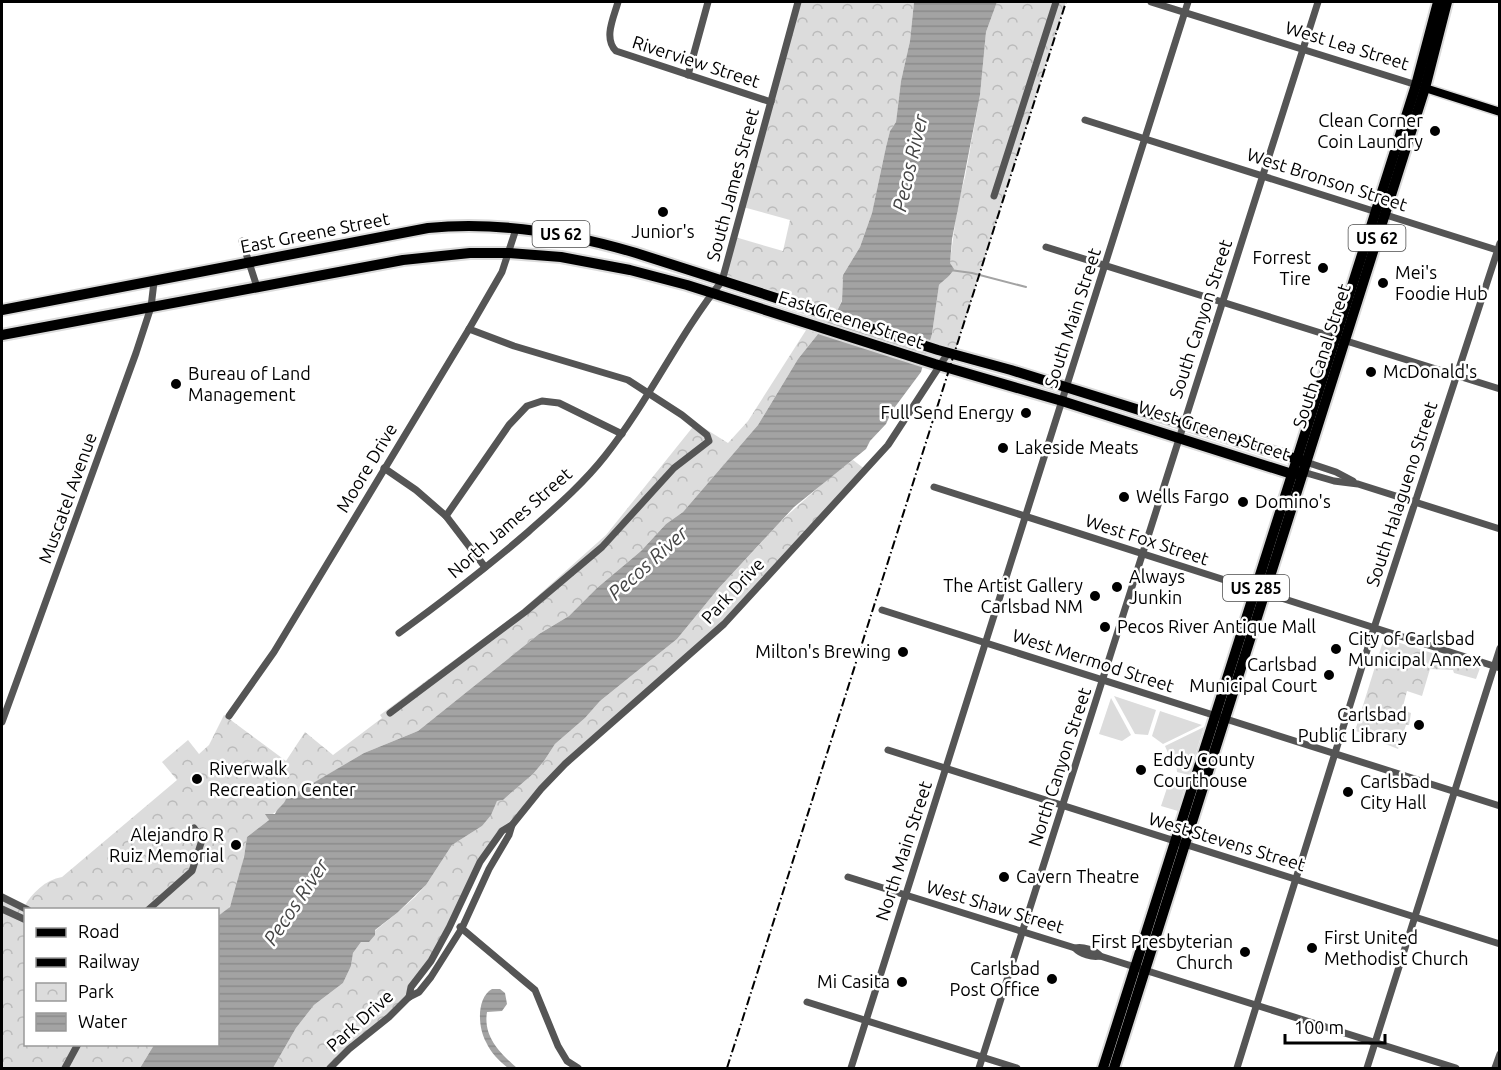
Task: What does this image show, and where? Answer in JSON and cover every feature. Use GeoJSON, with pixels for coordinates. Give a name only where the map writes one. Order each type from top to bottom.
{"type":"FeatureCollection","features":[{"type":"Feature","properties":{"kind":"highway","name":"South Canal Street"},"geometry":{"type":"LineString","coordinates":[[1420,86],[1438,2]]}},
{"type":"Feature","properties":{"kind":"highway","name":"South Canal Street"},"geometry":{"type":"LineString","coordinates":[[1220,717],[1447,2]]}},
{"type":"Feature","properties":{"kind":"highway","name":"East Greene Street"},"geometry":{"type":"LineString","coordinates":[[2,310],[428,228],[471,226],[516,229],[573,236],[636,253],[948,353],[1066,387]]}},
{"type":"Feature","properties":{"kind":"highway","name":"East Greene Street"},"geometry":{"type":"LineString","coordinates":[[2,335],[403,260],[470,253],[509,253],[561,257],[630,270],[712,293],[936,365],[1062,401]]}},
{"type":"Feature","properties":{"kind":"highway"},"geometry":{"type":"LineString","coordinates":[[630,270],[636,253]]}},
{"type":"Feature","properties":{"kind":"highway","name":"West Greene Street"},"geometry":{"type":"LineString","coordinates":[[1066,387],[1184,424],[1299,467]]}},
{"type":"Feature","properties":{"kind":"highway","name":"West Greene Street"},"geometry":{"type":"LineString","coordinates":[[1062,401],[1179,438],[1299,467]]}},
{"type":"Feature","properties":{"kind":"highway","name":"US 285"},"geometry":{"type":"LineString","coordinates":[[1103,1068],[1140,969],[1220,717]]}},
{"type":"Feature","properties":{"kind":"highway","name":"US 285"},"geometry":{"type":"LineString","coordinates":[[1114,1068],[1140,969]]}},
{"type":"Feature","properties":{"kind":"main road","name":"West Lea Street"},"geometry":{"type":"LineString","coordinates":[[1420,86],[1500,112]]}},
{"type":"Feature","properties":{"kind":"street","name":"Riverview Street"},"geometry":{"type":"LineString","coordinates":[[618,2],[610,34],[613,47],[622,54],[771,102]]}},
{"type":"Feature","properties":{"kind":"street"},"geometry":{"type":"LineString","coordinates":[[688,75],[708,2]]}},
{"type":"Feature","properties":{"kind":"street","name":"South James Street"},"geometry":{"type":"LineString","coordinates":[[648,393],[722,281],[798,2]]}},
{"type":"Feature","properties":{"kind":"street"},"geometry":{"type":"LineString","coordinates":[[994,196],[1056,2]]}},
{"type":"Feature","properties":{"kind":"street","name":"West Lea Street"},"geometry":{"type":"LineString","coordinates":[[1150,2],[1420,86]]}},
{"type":"Feature","properties":{"kind":"street","name":"South Main Street"},"geometry":{"type":"LineString","coordinates":[[986,643],[1188,2]]}},
{"type":"Feature","properties":{"kind":"street","name":"South Canyon Street"},"geometry":{"type":"LineString","coordinates":[[1103,680],[1318,2]]}},
{"type":"Feature","properties":{"kind":"street","name":"West Bronson Street"},"geometry":{"type":"LineString","coordinates":[[1084,120],[1499,248]]}},
{"type":"Feature","properties":{"kind":"street","name":"Moore Drive"},"geometry":{"type":"LineString","coordinates":[[229,716],[274,652],[469,329],[502,272],[516,229]]}},
{"type":"Feature","properties":{"kind":"street"},"geometry":{"type":"LineString","coordinates":[[242,241],[256,287]]}},
{"type":"Feature","properties":{"kind":"street"},"geometry":{"type":"LineString","coordinates":[[1046,247],[1500,389]]}},
{"type":"Feature","properties":{"kind":"street","name":"South Halagueno Street"},"geometry":{"type":"LineString","coordinates":[[1237,1068],[1374,628],[1499,248]]}},
{"type":"Feature","properties":{"kind":"street","name":"Muscatel Avenue"},"geometry":{"type":"LineString","coordinates":[[2,722],[107,436],[151,307],[154,282]]}},
{"type":"Feature","properties":{"kind":"street"},"geometry":{"type":"LineString","coordinates":[[390,713],[534,605],[602,547],[669,472],[709,439],[695,425],[628,380],[514,346],[469,329]]}},
{"type":"Feature","properties":{"kind":"street","name":"Park Drive"},"geometry":{"type":"LineString","coordinates":[[409,997],[411,987],[430,961],[453,921],[480,862],[502,831],[512,825],[565,764],[724,624],[881,453],[901,428],[936,365],[948,353]]}},
{"type":"Feature","properties":{"kind":"street","name":"North James Street"},"geometry":{"type":"LineString","coordinates":[[399,633],[485,567],[572,493],[622,434],[648,393]]}},
{"type":"Feature","properties":{"kind":"street"},"geometry":{"type":"LineString","coordinates":[[446,516],[509,425],[527,406],[542,401],[559,402],[622,434]]}},
{"type":"Feature","properties":{"kind":"street","name":"West Greene Street"},"geometry":{"type":"LineString","coordinates":[[1299,467],[1336,472],[1358,484],[1500,529]]}},
{"type":"Feature","properties":{"kind":"street"},"geometry":{"type":"LineString","coordinates":[[384,468],[416,490],[446,516],[485,567]]}},
{"type":"Feature","properties":{"kind":"street","name":"West Fox Street"},"geometry":{"type":"LineString","coordinates":[[934,488],[1497,667]]}},
{"type":"Feature","properties":{"kind":"street","name":"West Mermod Street"},"geometry":{"type":"LineString","coordinates":[[882,610],[1500,806]]}},
{"type":"Feature","properties":{"kind":"street","name":"North Main Street"},"geometry":{"type":"LineString","coordinates":[[850,1068],[986,643]]}},
{"type":"Feature","properties":{"kind":"street"},"geometry":{"type":"LineString","coordinates":[[1366,1068],[1454,792],[1497,667],[1500,648]]}},
{"type":"Feature","properties":{"kind":"street","name":"North Canyon Street"},"geometry":{"type":"LineString","coordinates":[[980,1068],[1103,680]]}},
{"type":"Feature","properties":{"kind":"street","name":"West Stevens Street"},"geometry":{"type":"LineString","coordinates":[[888,750],[1500,944]]}},
{"type":"Feature","properties":{"kind":"street","name":"Park Drive"},"geometry":{"type":"LineString","coordinates":[[330,1068],[409,997],[419,992],[431,977],[462,928],[512,825]]}},
{"type":"Feature","properties":{"kind":"street"},"geometry":{"type":"LineString","coordinates":[[149,908],[192,871],[202,840],[194,828]]}},
{"type":"Feature","properties":{"kind":"street","name":"West Shaw Street"},"geometry":{"type":"LineString","coordinates":[[848,877],[1075,948],[1098,952],[1100,956],[1140,969],[1456,1068]]}},
{"type":"Feature","properties":{"kind":"street"},"geometry":{"type":"LineString","coordinates":[[2,897],[25,908]]}},
{"type":"Feature","properties":{"kind":"street"},"geometry":{"type":"LineString","coordinates":[[2,909],[24,918]]}},
{"type":"Feature","properties":{"kind":"street"},"geometry":{"type":"LineString","coordinates":[[453,921],[535,990],[558,1046],[567,1061],[578,1068]]}},
{"type":"Feature","properties":{"kind":"street"},"geometry":{"type":"LineString","coordinates":[[807,1002],[1017,1068]]}},
{"type":"Feature","properties":{"kind":"street"},"geometry":{"type":"LineString","coordinates":[[65,1068],[77,1046]]}},
{"type":"Feature","properties":{"kind":"street"},"geometry":{"type":"LineString","coordinates":[[1495,1068],[1500,1054]]}},
{"type":"Feature","properties":{"kind":"green space"},"geometry":{"type":"Polygon","coordinates":[[[798,2],[914,2],[910,41],[901,81],[896,122],[890,131],[872,213],[860,247],[843,275],[842,300],[838,309],[798,359],[758,425],[683,512],[666,524],[641,551],[597,588],[569,616],[539,634],[418,731],[364,753],[287,799],[285,804],[268,818],[269,820],[247,837],[235,895],[229,908],[219,915],[219,908],[24,908],[24,1046],[153,1046],[140,1068],[2,1068],[2,897],[24,907],[40,888],[62,877],[177,780],[162,762],[188,740],[199,754],[209,745],[224,715],[286,761],[305,732],[333,755],[382,718],[380,715],[523,609],[606,535],[696,423],[728,443],[748,421],[817,313],[722,281],[735,237],[783,251],[790,220],[743,207],[798,2]]]}},
{"type":"Feature","properties":{"kind":"green space"},"geometry":{"type":"Polygon","coordinates":[[[997,2],[1066,2],[954,355],[928,347],[939,285],[948,275],[958,203],[980,95],[986,32],[997,2]]]}},
{"type":"Feature","properties":{"kind":"green space"},"geometry":{"type":"Polygon","coordinates":[[[853,460],[866,470],[724,624],[578,752],[502,831],[472,880],[409,997],[330,1068],[273,1068],[296,1028],[314,1005],[343,983],[351,966],[353,953],[361,942],[415,897],[426,885],[452,845],[482,826],[497,801],[503,800],[533,774],[555,744],[585,718],[600,701],[677,639],[718,589],[782,520],[830,477],[853,460]]]}},
{"type":"Feature","properties":{"kind":"green space"},"geometry":{"type":"Polygon","coordinates":[[[1384,638],[1480,668],[1476,679],[1454,673],[1453,670],[1430,669],[1422,696],[1407,691],[1402,710],[1411,713],[1409,725],[1406,725],[1398,749],[1383,743],[1383,738],[1355,731],[1384,638]]]}},
{"type":"Feature","properties":{"kind":"green space"},"geometry":{"type":"Polygon","coordinates":[[[1114,696],[1156,710],[1148,735],[1135,734],[1114,696]]]}},
{"type":"Feature","properties":{"kind":"green space"},"geometry":{"type":"Polygon","coordinates":[[[1111,698],[1131,735],[1122,741],[1099,734],[1111,698]]]}},
{"type":"Feature","properties":{"kind":"green space"},"geometry":{"type":"Polygon","coordinates":[[[1160,711],[1202,725],[1163,744],[1152,736],[1160,711]]]}},
{"type":"Feature","properties":{"kind":"green space"},"geometry":{"type":"Polygon","coordinates":[[[1204,727],[1189,775],[1177,772],[1176,759],[1169,755],[1165,746],[1204,727]]]}},
{"type":"Feature","properties":{"kind":"green space"},"geometry":{"type":"Polygon","coordinates":[[[1177,776],[1187,779],[1178,811],[1161,806],[1169,782],[1177,776]]]}},
{"type":"Feature","properties":{"kind":"water","name":"Pecos River"},"geometry":{"type":"Polygon","coordinates":[[[914,2],[997,2],[986,32],[980,95],[952,239],[950,263],[954,269],[939,285],[932,334],[921,372],[892,411],[886,424],[870,441],[866,449],[794,507],[718,589],[677,639],[600,701],[585,718],[555,744],[533,774],[503,800],[497,801],[491,815],[482,826],[452,845],[426,885],[397,913],[375,930],[375,935],[369,942],[361,942],[353,953],[351,966],[343,983],[314,1005],[296,1028],[273,1068],[140,1068],[153,1046],[219,1046],[219,915],[230,907],[244,857],[247,837],[269,820],[265,814],[275,814],[286,799],[364,753],[418,731],[539,634],[569,616],[597,588],[641,551],[666,524],[683,512],[758,425],[798,359],[842,301],[843,275],[860,247],[872,213],[890,131],[896,122],[901,81],[910,41],[914,2]]]}},
{"type":"Feature","properties":{"kind":"water"},"geometry":{"type":"Polygon","coordinates":[[[492,989],[500,989],[505,993],[507,1004],[502,1011],[487,1012],[486,1021],[490,1037],[517,1068],[508,1068],[501,1063],[490,1050],[483,1036],[480,1021],[481,1006],[483,999],[492,989]]]}},
{"type":"Feature","properties":{"kind":"waterway"},"geometry":{"type":"LineString","coordinates":[[950,270],[972,273],[1026,287]]}},
{"type":"Feature","properties":{"kind":"railway"},"geometry":{"type":"LineString","coordinates":[[727,1068],[1066,2]]}},
{"type":"Feature","properties":{"kind":"place","name":"Clean Corner Coin Laundry"},"geometry":{"type":"Point","coordinates":[1435,131]}},
{"type":"Feature","properties":{"kind":"place","name":"Junior's"},"geometry":{"type":"Point","coordinates":[663,212]}},
{"type":"Feature","properties":{"kind":"place","name":"Forrest Tire"},"geometry":{"type":"Point","coordinates":[1323,268]}},
{"type":"Feature","properties":{"kind":"place","name":"Mei's Foodie Hub"},"geometry":{"type":"Point","coordinates":[1383,283]}},
{"type":"Feature","properties":{"kind":"place","name":"McDonald's"},"geometry":{"type":"Point","coordinates":[1371,372]}},
{"type":"Feature","properties":{"kind":"place","name":"Bureau of Land Management"},"geometry":{"type":"Point","coordinates":[176,384]}},
{"type":"Feature","properties":{"kind":"place","name":"Full Send Energy"},"geometry":{"type":"Point","coordinates":[1026,413]}},
{"type":"Feature","properties":{"kind":"place","name":"Lakeside Meats"},"geometry":{"type":"Point","coordinates":[1003,448]}},
{"type":"Feature","properties":{"kind":"place","name":"Wells Fargo"},"geometry":{"type":"Point","coordinates":[1124,497]}},
{"type":"Feature","properties":{"kind":"place","name":"Domino's"},"geometry":{"type":"Point","coordinates":[1243,502]}},
{"type":"Feature","properties":{"kind":"place","name":"Always Junkin"},"geometry":{"type":"Point","coordinates":[1117,587]}},
{"type":"Feature","properties":{"kind":"place","name":"The Artist Gallery Carlsbad NM"},"geometry":{"type":"Point","coordinates":[1095,596]}},
{"type":"Feature","properties":{"kind":"place","name":"Pecos River Antique Mall"},"geometry":{"type":"Point","coordinates":[1105,627]}},
{"type":"Feature","properties":{"kind":"place","name":"City of Carlsbad Municipal Annex"},"geometry":{"type":"Point","coordinates":[1336,649]}},
{"type":"Feature","properties":{"kind":"place","name":"Milton's Brewing"},"geometry":{"type":"Point","coordinates":[903,652]}},
{"type":"Feature","properties":{"kind":"place","name":"Carlsbad Municipal Court"},"geometry":{"type":"Point","coordinates":[1329,675]}},
{"type":"Feature","properties":{"kind":"place","name":"Carlsbad Public Library"},"geometry":{"type":"Point","coordinates":[1419,725]}},
{"type":"Feature","properties":{"kind":"place","name":"Eddy County Courthouse"},"geometry":{"type":"Point","coordinates":[1141,770]}},
{"type":"Feature","properties":{"kind":"place","name":"Riverwalk Recreation Center"},"geometry":{"type":"Point","coordinates":[197,779]}},
{"type":"Feature","properties":{"kind":"place","name":"Carlsbad City Hall"},"geometry":{"type":"Point","coordinates":[1348,792]}},
{"type":"Feature","properties":{"kind":"place","name":"Alejandro R Ruiz Memorial"},"geometry":{"type":"Point","coordinates":[236,845]}},
{"type":"Feature","properties":{"kind":"place","name":"Cavern Theatre"},"geometry":{"type":"Point","coordinates":[1004,877]}},
{"type":"Feature","properties":{"kind":"place","name":"First United Methodist Church"},"geometry":{"type":"Point","coordinates":[1312,948]}},
{"type":"Feature","properties":{"kind":"place","name":"First Presbyterian Church"},"geometry":{"type":"Point","coordinates":[1245,952]}},
{"type":"Feature","properties":{"kind":"place","name":"Carlsbad Post Office"},"geometry":{"type":"Point","coordinates":[1052,979]}},
{"type":"Feature","properties":{"kind":"place","name":"Mi Casita"},"geometry":{"type":"Point","coordinates":[902,982]}}]}
